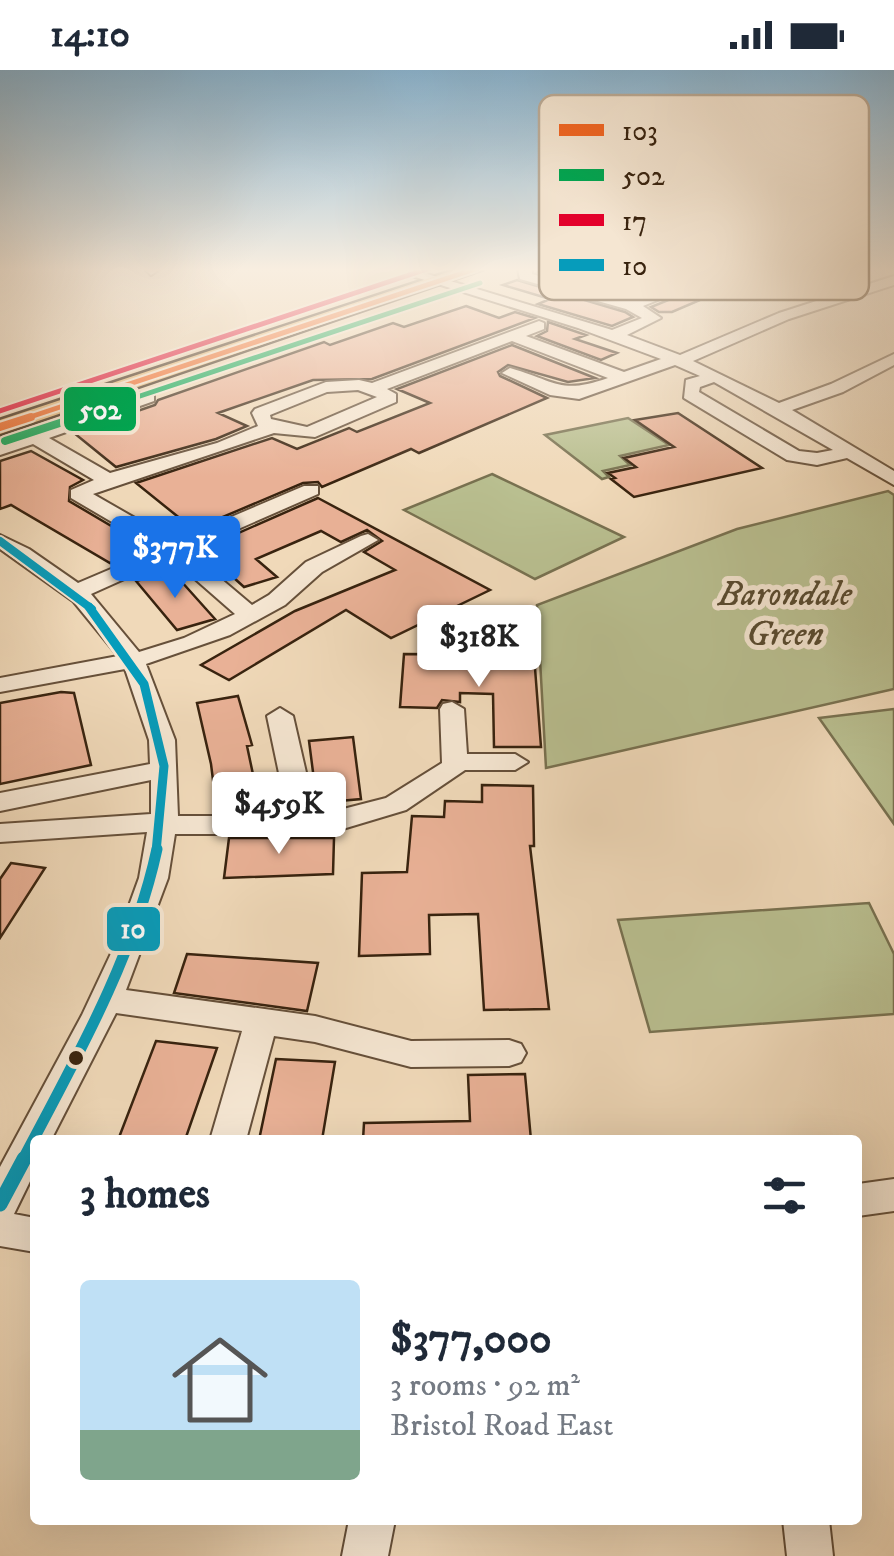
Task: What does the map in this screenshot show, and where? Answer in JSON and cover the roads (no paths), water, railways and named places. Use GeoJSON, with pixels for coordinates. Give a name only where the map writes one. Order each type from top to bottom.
{"type":"FeatureCollection","features":[{"type":"Feature","properties":{"kind":"main road"},"geometry":{"type":"LineString","coordinates":[[0,410],[229,338]]}},
{"type":"Feature","properties":{"kind":"main road"},"geometry":{"type":"LineString","coordinates":[[0,426],[251,338]]}},
{"type":"Feature","properties":{"kind":"street"},"geometry":{"type":"LineString","coordinates":[[373,388],[506,338]]}},
{"type":"Feature","properties":{"kind":"street"},"geometry":{"type":"LineString","coordinates":[[518,338],[624,378]]}},
{"type":"Feature","properties":{"kind":"street"},"geometry":{"type":"LineString","coordinates":[[622,338],[714,377],[891,475]]}},
{"type":"Feature","properties":{"kind":"street"},"geometry":{"type":"LineString","coordinates":[[510,374],[556,391],[579,394],[730,338]]}},
{"type":"Feature","properties":{"kind":"street"},"geometry":{"type":"LineString","coordinates":[[777,410],[836,388],[894,359]]}},
{"type":"Feature","properties":{"kind":"street"},"geometry":{"type":"LineString","coordinates":[[714,377],[692,384],[690,394],[789,454],[813,460],[848,452]]}},
{"type":"Feature","properties":{"kind":"street"},"geometry":{"type":"LineString","coordinates":[[349,382],[373,388],[390,398],[309,432],[272,427],[264,422],[260,412],[349,382]]}},
{"type":"Feature","properties":{"kind":"street"},"geometry":{"type":"LineString","coordinates":[[0,450],[148,397]]}},
{"type":"Feature","properties":{"kind":"street"},"geometry":{"type":"LineString","coordinates":[[250,615],[173,549],[78,494],[108,480],[223,446],[272,427]]}},
{"type":"Feature","properties":{"kind":"street"},"geometry":{"type":"LineString","coordinates":[[34,438],[108,480]]}},
{"type":"Feature","properties":{"kind":"street"},"geometry":{"type":"LineString","coordinates":[[78,591],[311,490]]}},
{"type":"Feature","properties":{"kind":"street"},"geometry":{"type":"LineString","coordinates":[[0,685],[133,660],[220,634],[277,600],[314,568],[368,540]]}},
{"type":"Feature","properties":{"kind":"street"},"geometry":{"type":"LineString","coordinates":[[0,541],[42,564],[78,591],[133,660],[150,693],[160,729],[164,769],[164,823],[144,908],[104,1000],[35,1135]]}},
{"type":"Feature","properties":{"kind":"street"},"geometry":{"type":"LineString","coordinates":[[0,833],[164,823],[326,824],[396,804],[455,766],[452,709]]}},
{"type":"Feature","properties":{"kind":"street"},"geometry":{"type":"LineString","coordinates":[[280,716],[304,825]]}},
{"type":"Feature","properties":{"kind":"street"},"geometry":{"type":"LineString","coordinates":[[454,762],[515,762]]}},
{"type":"Feature","properties":{"kind":"street"},"geometry":{"type":"LineString","coordinates":[[0,802],[164,769]]}},
{"type":"Feature","properties":{"kind":"street"},"geometry":{"type":"LineString","coordinates":[[104,1000],[315,1029],[411,1054],[509,1053]]}},
{"type":"Feature","properties":{"kind":"street"},"geometry":{"type":"LineString","coordinates":[[229,1135],[261,1024]]}},
{"type":"Feature","properties":{"kind":"street"},"geometry":{"type":"LineString","coordinates":[[0,1204],[30,1145]]}},
{"type":"Feature","properties":{"kind":"street"},"geometry":{"type":"LineString","coordinates":[[862,1199],[894,1195]]}},
{"type":"Feature","properties":{"kind":"street"},"geometry":{"type":"LineString","coordinates":[[0,1229],[30,1233]]}},
{"type":"Feature","properties":{"kind":"street"},"geometry":{"type":"LineString","coordinates":[[365,1556],[371,1525]]}},
{"type":"Feature","properties":{"kind":"street"},"geometry":{"type":"LineString","coordinates":[[807,1525],[810,1556]]}},
{"type":"Feature","properties":{"kind":"park label","name":"Barondale Green"},"geometry":{"type":"Point","coordinates":[785,615]}}]}
